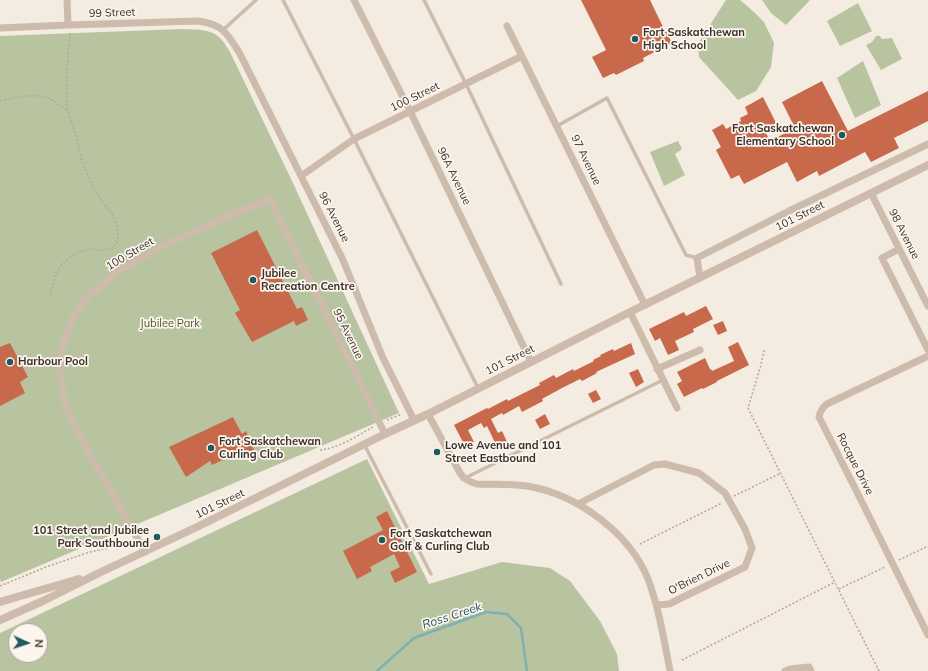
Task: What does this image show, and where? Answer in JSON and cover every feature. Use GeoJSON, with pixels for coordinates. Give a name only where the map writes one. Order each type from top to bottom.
{"type":"FeatureCollection","features":[{"type":"Feature","properties":{"kind":"street"},"geometry":{"type":"LineString","coordinates":[[67,0],[70,25]]}},
{"type":"Feature","properties":{"kind":"street","name":"96A Avenue"},"geometry":{"type":"LineString","coordinates":[[354,0],[410,111],[531,362]]}},
{"type":"Feature","properties":{"kind":"street","name":"99 Street"},"geometry":{"type":"LineString","coordinates":[[0,28],[198,21],[208,22],[223,30]]}},
{"type":"Feature","properties":{"kind":"street","name":"97 Avenue"},"geometry":{"type":"LineString","coordinates":[[507,26],[645,305]]}},
{"type":"Feature","properties":{"kind":"street","name":"96 Avenue"},"geometry":{"type":"LineString","coordinates":[[223,30],[232,40],[239,52],[343,260],[383,358],[414,420]]}},
{"type":"Feature","properties":{"kind":"street","name":"100 Street"},"geometry":{"type":"LineString","coordinates":[[301,176],[354,139],[522,56]]}},
{"type":"Feature","properties":{"kind":"street"},"geometry":{"type":"LineString","coordinates":[[700,278],[697,258],[928,144]]}},
{"type":"Feature","properties":{"kind":"street","name":"101 Street"},"geometry":{"type":"LineString","coordinates":[[0,620],[145,552],[428,414],[630,312],[928,165]]}},
{"type":"Feature","properties":{"kind":"street","name":"98 Avenue"},"geometry":{"type":"LineString","coordinates":[[871,193],[928,306]]}},
{"type":"Feature","properties":{"kind":"street","name":"100 Street"},"geometry":{"type":"LineString","coordinates":[[145,552],[76,429],[67,409],[62,391],[60,370],[62,347],[74,316],[82,303],[118,271],[168,244],[220,220],[270,200]]}},
{"type":"Feature","properties":{"kind":"street","name":"95 Avenue"},"geometry":{"type":"LineString","coordinates":[[270,200],[385,434]]}},
{"type":"Feature","properties":{"kind":"street"},"geometry":{"type":"LineString","coordinates":[[899,249],[882,258],[928,350]]}},
{"type":"Feature","properties":{"kind":"street"},"geometry":{"type":"LineString","coordinates":[[630,312],[677,408]]}},
{"type":"Feature","properties":{"kind":"street"},"geometry":{"type":"LineString","coordinates":[[657,369],[700,350]]}},
{"type":"Feature","properties":{"kind":"street","name":"Rocque Drive"},"geometry":{"type":"LineString","coordinates":[[928,356],[828,404],[823,407],[819,417],[928,635]]}},
{"type":"Feature","properties":{"kind":"street"},"geometry":{"type":"LineString","coordinates":[[428,414],[455,467],[464,478],[477,484],[520,485],[533,487],[556,494],[578,504],[612,529],[627,545],[648,578],[657,605],[670,671]]}},
{"type":"Feature","properties":{"kind":"street","name":"O'Brien Drive"},"geometry":{"type":"LineString","coordinates":[[578,504],[654,465],[659,464],[665,464],[699,473],[725,493],[752,548],[745,567],[669,604],[657,605]]}},
{"type":"Feature","properties":{"kind":"street","name":"101 Street"},"geometry":{"type":"LineString","coordinates":[[0,602],[101,572]]}},
{"type":"Feature","properties":{"kind":"street"},"geometry":{"type":"LineString","coordinates":[[785,671],[809,667],[811,671]]}},
{"type":"Feature","properties":{"kind":"lane"},"geometry":{"type":"LineString","coordinates":[[223,30],[256,0]]}},
{"type":"Feature","properties":{"kind":"lane"},"geometry":{"type":"LineString","coordinates":[[283,0],[478,389]]}},
{"type":"Feature","properties":{"kind":"lane"},"geometry":{"type":"LineString","coordinates":[[424,0],[466,84],[561,284]]}},
{"type":"Feature","properties":{"kind":"lane"},"geometry":{"type":"LineString","coordinates":[[557,126],[607,98],[686,255],[697,258]]}},
{"type":"Feature","properties":{"kind":"lane"},"geometry":{"type":"LineString","coordinates":[[464,478],[663,380]]}},
{"type":"Feature","properties":{"kind":"lane"},"geometry":{"type":"LineString","coordinates":[[364,444],[432,574]]}},
{"type":"Feature","properties":{"kind":"path"},"geometry":{"type":"LineString","coordinates":[[50,292],[55,276],[60,267],[70,257],[85,250],[102,250],[112,247],[117,242],[118,238],[117,223],[99,197],[85,169],[68,112],[66,83],[70,25]]}},
{"type":"Feature","properties":{"kind":"path"},"geometry":{"type":"LineString","coordinates":[[0,101],[26,96],[41,96],[50,99],[68,112]]}},
{"type":"Feature","properties":{"kind":"path"},"geometry":{"type":"LineString","coordinates":[[764,350],[748,408],[879,671]]}},
{"type":"Feature","properties":{"kind":"path"},"geometry":{"type":"LineString","coordinates":[[320,450],[328,449],[341,444],[380,423],[409,411]]}},
{"type":"Feature","properties":{"kind":"path"},"geometry":{"type":"LineString","coordinates":[[640,544],[781,473]]}},
{"type":"Feature","properties":{"kind":"path"},"geometry":{"type":"LineString","coordinates":[[0,586],[46,567],[90,552],[125,546]]}},
{"type":"Feature","properties":{"kind":"path"},"geometry":{"type":"LineString","coordinates":[[898,561],[928,546]]}},
{"type":"Feature","properties":{"kind":"path"},"geometry":{"type":"LineString","coordinates":[[839,589],[885,567]]}},
{"type":"Feature","properties":{"kind":"path"},"geometry":{"type":"LineString","coordinates":[[682,660],[835,582]]}},
{"type":"Feature","properties":{"kind":"green space"},"geometry":{"type":"Polygon","coordinates":[[[726,0],[740,0],[754,12],[764,22],[774,43],[771,67],[756,91],[738,100],[699,57],[698,44],[726,0]]]}},
{"type":"Feature","properties":{"kind":"green space"},"geometry":{"type":"Polygon","coordinates":[[[762,0],[810,0],[786,25],[771,13],[762,0]]]}},
{"type":"Feature","properties":{"kind":"green space"},"geometry":{"type":"Polygon","coordinates":[[[858,3],[872,31],[840,46],[827,21],[858,3]]]}},
{"type":"Feature","properties":{"kind":"green space","name":"Jubilee Park"},"geometry":{"type":"Polygon","coordinates":[[[182,29],[204,30],[213,33],[222,40],[230,52],[292,181],[399,413],[1,582],[0,36],[182,29]]]}},
{"type":"Feature","properties":{"kind":"green space"},"geometry":{"type":"Polygon","coordinates":[[[876,36],[880,36],[882,39],[892,38],[902,59],[881,70],[866,45],[872,42],[876,36]]]}},
{"type":"Feature","properties":{"kind":"green space"},"geometry":{"type":"Polygon","coordinates":[[[863,61],[881,105],[855,118],[837,78],[863,61]]]}},
{"type":"Feature","properties":{"kind":"green space"},"geometry":{"type":"Polygon","coordinates":[[[678,141],[682,149],[675,154],[685,175],[664,186],[650,152],[678,141]]]}},
{"type":"Feature","properties":{"kind":"green space"},"geometry":{"type":"Polygon","coordinates":[[[367,459],[429,584],[502,562],[550,568],[570,581],[600,621],[617,654],[619,671],[0,671],[0,633],[8,629],[8,663],[48,663],[48,623],[21,623],[367,459]]]}},
{"type":"Feature","properties":{"kind":"building","name":"Fort Saskatchewan High School"},"geometry":{"type":"Polygon","coordinates":[[[581,0],[650,0],[672,43],[643,58],[644,61],[616,75],[614,73],[603,78],[592,57],[606,50],[581,0]]]}},
{"type":"Feature","properties":{"kind":"building","name":"Fort Saskatchewan Elementary School"},"geometry":{"type":"Polygon","coordinates":[[[822,81],[848,131],[928,91],[928,121],[894,138],[899,148],[871,162],[865,152],[819,176],[817,171],[797,182],[787,162],[744,184],[739,175],[731,179],[716,150],[721,147],[712,130],[723,124],[726,129],[741,121],[740,118],[748,114],[745,107],[763,97],[776,123],[764,129],[770,141],[795,128],[782,102],[822,81]]]}},
{"type":"Feature","properties":{"kind":"building","name":"Jubilee Recreation Centre"},"geometry":{"type":"Polygon","coordinates":[[[257,230],[297,309],[302,307],[308,320],[296,326],[294,321],[252,342],[235,313],[240,310],[211,253],[257,230]]]}},
{"type":"Feature","properties":{"kind":"building"},"geometry":{"type":"Polygon","coordinates":[[[706,306],[713,319],[693,329],[694,332],[675,341],[679,350],[668,355],[660,338],[655,341],[649,329],[684,312],[686,316],[706,306]]]}},
{"type":"Feature","properties":{"kind":"building"},"geometry":{"type":"Polygon","coordinates":[[[723,321],[727,331],[718,335],[713,325],[723,321]]]}},
{"type":"Feature","properties":{"kind":"building"},"geometry":{"type":"Polygon","coordinates":[[[738,342],[749,365],[703,389],[702,388],[684,397],[677,384],[682,381],[677,372],[705,358],[712,371],[734,361],[728,347],[738,342]]]}},
{"type":"Feature","properties":{"kind":"building","name":"Harbour Pool"},"geometry":{"type":"Polygon","coordinates":[[[10,343],[28,377],[20,382],[25,393],[0,406],[0,347],[10,343]]]}},
{"type":"Feature","properties":{"kind":"building"},"geometry":{"type":"Polygon","coordinates":[[[631,343],[635,354],[596,372],[597,373],[582,381],[580,379],[562,388],[542,399],[543,401],[522,412],[519,406],[503,415],[502,413],[491,419],[498,433],[502,431],[508,444],[498,449],[487,426],[484,428],[481,423],[468,430],[474,442],[465,446],[454,425],[487,408],[488,409],[507,399],[508,401],[540,385],[539,383],[554,375],[556,378],[573,369],[574,371],[594,361],[593,360],[601,356],[600,355],[613,349],[614,351],[631,343]]]}},
{"type":"Feature","properties":{"kind":"building"},"geometry":{"type":"Polygon","coordinates":[[[638,369],[644,382],[636,387],[629,373],[638,369]]]}},
{"type":"Feature","properties":{"kind":"building"},"geometry":{"type":"Polygon","coordinates":[[[596,390],[601,399],[593,403],[588,394],[596,390]]]}},
{"type":"Feature","properties":{"kind":"building"},"geometry":{"type":"Polygon","coordinates":[[[545,414],[550,424],[540,429],[535,420],[545,414]]]}},
{"type":"Feature","properties":{"kind":"building","name":"Fort Saskatchewan Curling Club"},"geometry":{"type":"Polygon","coordinates":[[[233,417],[242,434],[246,431],[254,450],[238,458],[236,454],[212,465],[210,461],[186,477],[169,447],[233,417]]]}},
{"type":"Feature","properties":{"kind":"building","name":"Fort Saskatchewan Golf & Curling Club"},"geometry":{"type":"Polygon","coordinates":[[[387,511],[417,572],[395,583],[390,572],[400,567],[394,554],[370,567],[372,571],[357,579],[343,551],[383,530],[376,517],[387,511]]]}},
{"type":"Feature","properties":{"kind":"waterway","name":"Ross Creek"},"geometry":{"type":"LineString","coordinates":[[377,671],[414,638],[486,612],[507,614],[521,628],[527,671]]}},
{"type":"Feature","properties":{"kind":"place","name":"Fort Saskatchewan High School"},"geometry":{"type":"Point","coordinates":[635,39]}},
{"type":"Feature","properties":{"kind":"place","name":"Fort Saskatchewan Elementary School"},"geometry":{"type":"Point","coordinates":[842,135]}},
{"type":"Feature","properties":{"kind":"place","name":"Jubilee Recreation Centre"},"geometry":{"type":"Point","coordinates":[253,280]}},
{"type":"Feature","properties":{"kind":"place","name":"Harbour Pool"},"geometry":{"type":"Point","coordinates":[10,362]}},
{"type":"Feature","properties":{"kind":"place","name":"Fort Saskatchewan Curling Club"},"geometry":{"type":"Point","coordinates":[211,448]}},
{"type":"Feature","properties":{"kind":"place","name":"Lowe Avenue and 101 Street Eastbound"},"geometry":{"type":"Point","coordinates":[437,452]}},
{"type":"Feature","properties":{"kind":"place","name":"101 Street and Jubilee Park Southbound"},"geometry":{"type":"Point","coordinates":[157,537]}},
{"type":"Feature","properties":{"kind":"place","name":"Fort Saskatchewan Golf & Curling Club"},"geometry":{"type":"Point","coordinates":[382,540]}}]}
